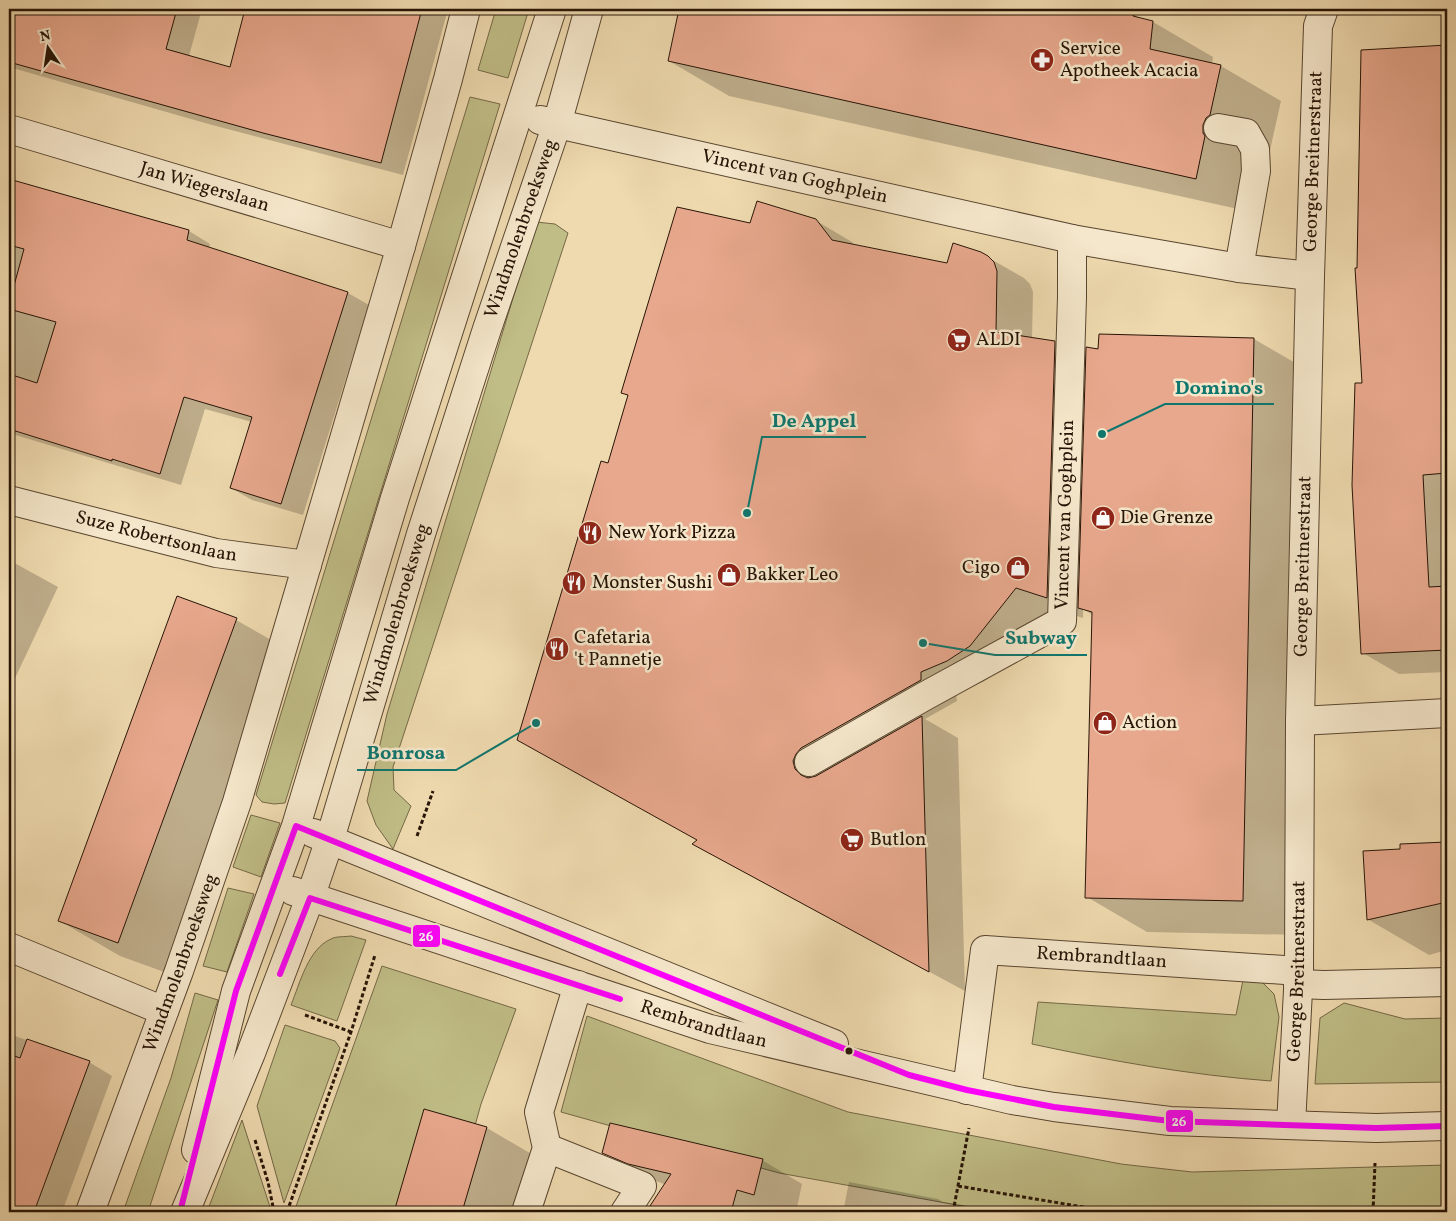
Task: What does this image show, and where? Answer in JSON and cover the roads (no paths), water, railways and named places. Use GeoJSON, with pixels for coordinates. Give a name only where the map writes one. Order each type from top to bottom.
{"type":"FeatureCollection","features":[{"type":"Feature","properties":{"kind":"street","name":"Windmolenbroeksweg"},"geometry":{"type":"LineString","coordinates":[[90,1212],[164,1011],[237,802],[401,246],[466,9]]}},
{"type":"Feature","properties":{"kind":"street","name":"Windmolenbroeksweg"},"geometry":{"type":"LineString","coordinates":[[180,1212],[236,991],[296,826],[395,498],[552,9]]}},
{"type":"Feature","properties":{"kind":"street","name":"Windmolenbroeksweg"},"geometry":{"type":"LineString","coordinates":[[185,1212],[251,1052],[310,898],[330,840],[421,534],[487,329],[557,124],[589,9]]}},
{"type":"Feature","properties":{"kind":"street","name":"George Breitnerstraat"},"geometry":{"type":"LineString","coordinates":[[1291,1125],[1298,977],[1300,721],[1310,276],[1318,26],[1324,9]]}},
{"type":"Feature","properties":{"kind":"street","name":"Vincent van Goghplein"},"geometry":{"type":"LineString","coordinates":[[518,115],[1072,239],[1239,268],[1310,276]]}},
{"type":"Feature","properties":{"kind":"street"},"geometry":{"type":"LineString","coordinates":[[1218,128],[1246,133],[1255,148],[1256,171],[1239,268]]}},
{"type":"Feature","properties":{"kind":"street","name":"Jan Wiegerslaan"},"geometry":{"type":"LineString","coordinates":[[9,129],[401,246]]}},
{"type":"Feature","properties":{"kind":"street","name":"Vincent van Goghplein"},"geometry":{"type":"LineString","coordinates":[[809,762],[1062,621],[1072,307],[1072,239]]}},
{"type":"Feature","properties":{"kind":"street","name":"Suze Robertsonlaan"},"geometry":{"type":"LineString","coordinates":[[9,500],[216,553],[307,565]]}},
{"type":"Feature","properties":{"kind":"street"},"geometry":{"type":"LineString","coordinates":[[1300,721],[1447,713]]}},
{"type":"Feature","properties":{"kind":"street","name":"Rembrandtlaan"},"geometry":{"type":"LineString","coordinates":[[296,826],[909,1075]]}},
{"type":"Feature","properties":{"kind":"street","name":"Rembrandtlaan"},"geometry":{"type":"LineString","coordinates":[[275,885],[710,1029],[967,1090],[1054,1107],[1170,1121],[1376,1128],[1447,1126]]}},
{"type":"Feature","properties":{"kind":"street"},"geometry":{"type":"LineString","coordinates":[[9,948],[164,1011]]}},
{"type":"Feature","properties":{"kind":"street","name":"Rembrandtlaan"},"geometry":{"type":"LineString","coordinates":[[967,1090],[985,950],[1298,977],[1324,985],[1447,982]]}},
{"type":"Feature","properties":{"kind":"street"},"geometry":{"type":"LineString","coordinates":[[526,1212],[547,1148],[539,1112],[578,985]]}},
{"type":"Feature","properties":{"kind":"street"},"geometry":{"type":"LineString","coordinates":[[547,1148],[642,1186],[625,1212]]}},
{"type":"Feature","properties":{"kind":"place","name":"Service Apotheek Acacia"},"geometry":{"type":"Point","coordinates":[1042,60]}},
{"type":"Feature","properties":{"kind":"place","name":"ALDI"},"geometry":{"type":"Point","coordinates":[959,340]}},
{"type":"Feature","properties":{"kind":"place","name":"Domino's"},"geometry":{"type":"Point","coordinates":[1102,434]}},
{"type":"Feature","properties":{"kind":"place","name":"De Appel"},"geometry":{"type":"Point","coordinates":[747,513]}},
{"type":"Feature","properties":{"kind":"place","name":"Die Grenze"},"geometry":{"type":"Point","coordinates":[1103,518]}},
{"type":"Feature","properties":{"kind":"place","name":"New York Pizza"},"geometry":{"type":"Point","coordinates":[590,533]}},
{"type":"Feature","properties":{"kind":"place","name":"Cigo"},"geometry":{"type":"Point","coordinates":[1018,568]}},
{"type":"Feature","properties":{"kind":"place","name":"Bakker Leo"},"geometry":{"type":"Point","coordinates":[729,575]}},
{"type":"Feature","properties":{"kind":"place","name":"Monster Sushi"},"geometry":{"type":"Point","coordinates":[574,583]}},
{"type":"Feature","properties":{"kind":"place","name":"Subway"},"geometry":{"type":"Point","coordinates":[923,643]}},
{"type":"Feature","properties":{"kind":"place","name":"Cafetaria 't Pannetje"},"geometry":{"type":"Point","coordinates":[557,649]}},
{"type":"Feature","properties":{"kind":"place","name":"Bonrosa"},"geometry":{"type":"Point","coordinates":[536,723]}},
{"type":"Feature","properties":{"kind":"place","name":"Action"},"geometry":{"type":"Point","coordinates":[1105,723]}},
{"type":"Feature","properties":{"kind":"place","name":"Butlon"},"geometry":{"type":"Point","coordinates":[852,840]}}]}
